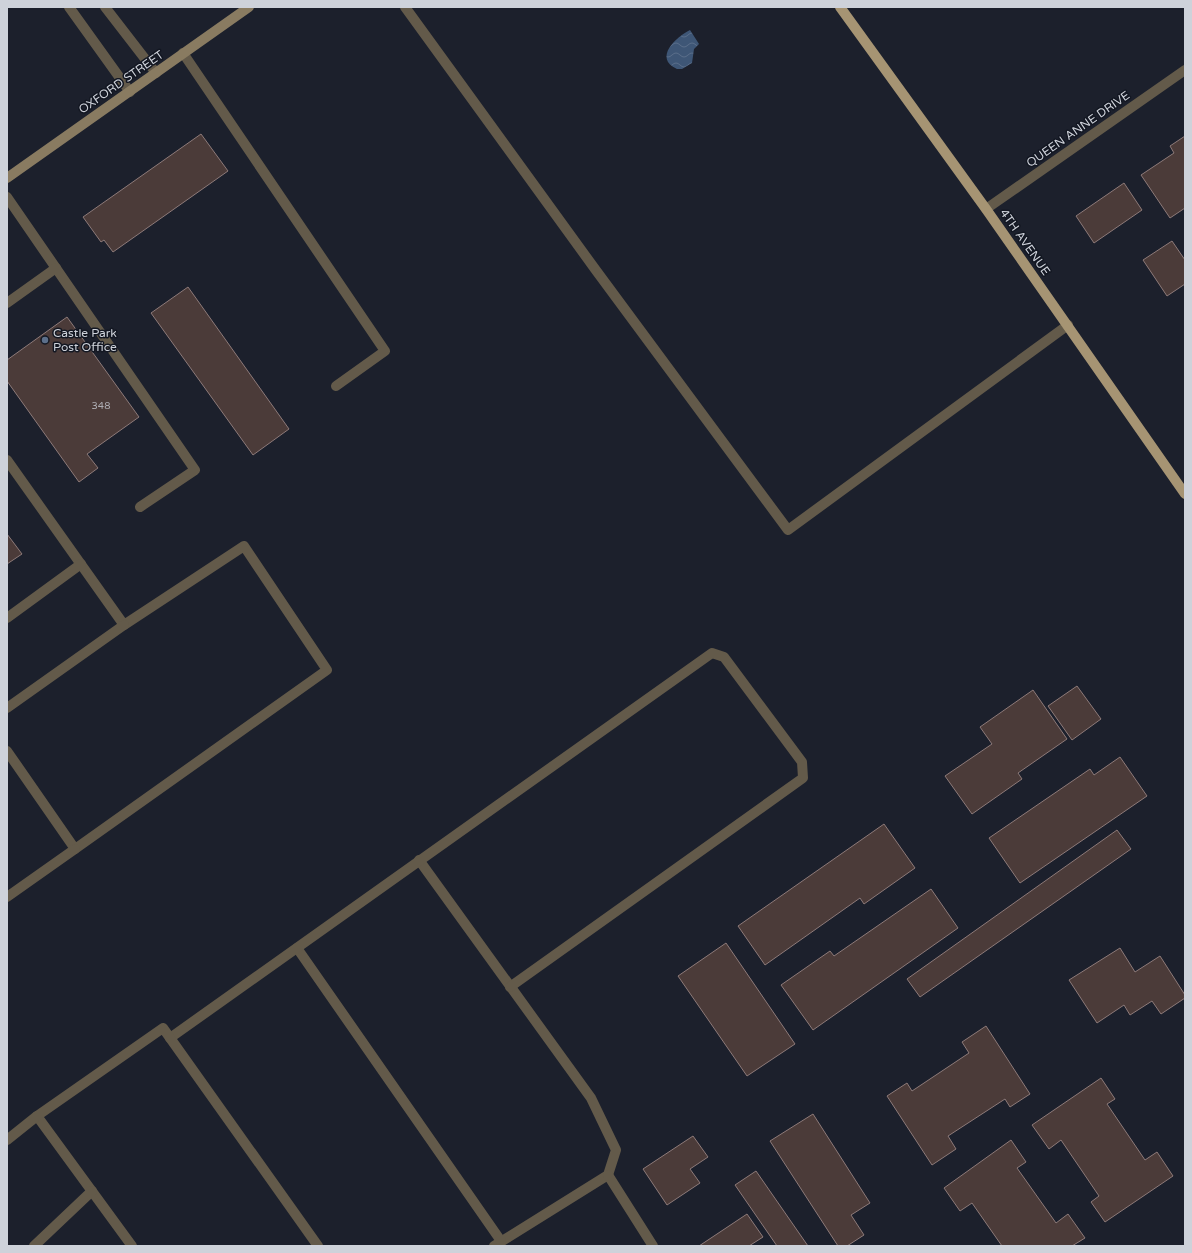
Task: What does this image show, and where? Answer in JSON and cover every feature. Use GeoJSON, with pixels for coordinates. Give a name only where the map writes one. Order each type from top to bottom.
{"type":"FeatureCollection","features":[{"type":"Feature","properties":{"kind":"main road","name":"4TH AVENUE"},"geometry":{"type":"LineString","coordinates":[[840,7],[986,209],[1185,494]]}},
{"type":"Feature","properties":{"kind":"street"},"geometry":{"type":"LineString","coordinates":[[69,7],[130,92]]}},
{"type":"Feature","properties":{"kind":"street"},"geometry":{"type":"LineString","coordinates":[[105,7],[156,73]]}},
{"type":"Feature","properties":{"kind":"street","name":"OXFORD STREET"},"geometry":{"type":"LineString","coordinates":[[7,178],[250,7]]}},
{"type":"Feature","properties":{"kind":"street"},"geometry":{"type":"LineString","coordinates":[[405,7],[595,269],[788,530],[1068,325]]}},
{"type":"Feature","properties":{"kind":"street"},"geometry":{"type":"LineString","coordinates":[[183,54],[385,352],[336,386]]}},
{"type":"Feature","properties":{"kind":"street","name":"QUEEN ANNE DRIVE"},"geometry":{"type":"LineString","coordinates":[[986,209],[1185,70]]}},
{"type":"Feature","properties":{"kind":"street"},"geometry":{"type":"LineString","coordinates":[[7,197],[195,470],[140,507]]}},
{"type":"Feature","properties":{"kind":"street"},"geometry":{"type":"LineString","coordinates":[[7,303],[56,268]]}},
{"type":"Feature","properties":{"kind":"street"},"geometry":{"type":"LineString","coordinates":[[7,460],[124,625]]}},
{"type":"Feature","properties":{"kind":"street"},"geometry":{"type":"LineString","coordinates":[[7,708],[124,625],[244,546],[327,670],[7,898]]}},
{"type":"Feature","properties":{"kind":"street"},"geometry":{"type":"LineString","coordinates":[[7,618],[81,564]]}},
{"type":"Feature","properties":{"kind":"street"},"geometry":{"type":"LineString","coordinates":[[170,1038],[712,653],[724,657],[802,762],[803,778],[510,987]]}},
{"type":"Feature","properties":{"kind":"street"},"geometry":{"type":"LineString","coordinates":[[7,751],[75,849]]}},
{"type":"Feature","properties":{"kind":"street"},"geometry":{"type":"LineString","coordinates":[[297,948],[497,1243],[608,1175],[616,1150],[591,1098],[419,860]]}},
{"type":"Feature","properties":{"kind":"street"},"geometry":{"type":"LineString","coordinates":[[7,1140],[37,1116],[163,1028],[318,1246]]}},
{"type":"Feature","properties":{"kind":"street"},"geometry":{"type":"LineString","coordinates":[[37,1116],[132,1246]]}},
{"type":"Feature","properties":{"kind":"street"},"geometry":{"type":"LineString","coordinates":[[608,1175],[653,1246]]}},
{"type":"Feature","properties":{"kind":"street"},"geometry":{"type":"LineString","coordinates":[[34,1246],[92,1191]]}},
{"type":"Feature","properties":{"kind":"water"},"geometry":{"type":"Polygon","coordinates":[[[690,30],[699,44],[694,49],[692,63],[682,69],[677,69],[670,64],[667,59],[669,48],[684,33],[690,30]]]}},
{"type":"Feature","properties":{"kind":"building"},"geometry":{"type":"Polygon","coordinates":[[[201,134],[228,171],[113,252],[104,240],[101,242],[83,217],[201,134]]]}},
{"type":"Feature","properties":{"kind":"building"},"geometry":{"type":"Polygon","coordinates":[[[1185,136],[1185,208],[1170,218],[1141,175],[1174,153],[1170,146],[1185,136]]]}},
{"type":"Feature","properties":{"kind":"building"},"geometry":{"type":"Polygon","coordinates":[[[1124,183],[1142,210],[1094,243],[1076,216],[1124,183]]]}},
{"type":"Feature","properties":{"kind":"building"},"geometry":{"type":"Polygon","coordinates":[[[1172,241],[1185,260],[1185,284],[1167,296],[1143,260],[1172,241]]]}},
{"type":"Feature","properties":{"kind":"building"},"geometry":{"type":"Polygon","coordinates":[[[188,287],[289,429],[253,455],[151,313],[188,287]]]}},
{"type":"Feature","properties":{"kind":"building"},"geometry":{"type":"Polygon","coordinates":[[[67,317],[139,417],[87,454],[98,468],[79,482],[7,381],[7,360],[67,317]]]}},
{"type":"Feature","properties":{"kind":"building"},"geometry":{"type":"Polygon","coordinates":[[[7,534],[22,554],[7,564],[7,534]]]}},
{"type":"Feature","properties":{"kind":"building"},"geometry":{"type":"Polygon","coordinates":[[[1077,686],[1101,719],[1072,740],[1048,706],[1077,686]]]}},
{"type":"Feature","properties":{"kind":"building"},"geometry":{"type":"Polygon","coordinates":[[[1033,690],[1067,739],[1018,773],[1022,779],[972,814],[945,776],[992,744],[980,727],[1033,690]]]}},
{"type":"Feature","properties":{"kind":"building"},"geometry":{"type":"Polygon","coordinates":[[[1120,757],[1147,796],[1020,883],[989,838],[1090,769],[1094,775],[1120,757]]]}},
{"type":"Feature","properties":{"kind":"building"},"geometry":{"type":"Polygon","coordinates":[[[884,824],[915,868],[864,904],[860,898],[765,965],[738,926],[884,824]]]}},
{"type":"Feature","properties":{"kind":"building"},"geometry":{"type":"Polygon","coordinates":[[[1117,830],[1131,849],[920,997],[907,979],[1117,830]]]}},
{"type":"Feature","properties":{"kind":"building"},"geometry":{"type":"Polygon","coordinates":[[[931,889],[958,928],[813,1030],[781,985],[830,951],[834,956],[931,889]]]}},
{"type":"Feature","properties":{"kind":"building"},"geometry":{"type":"Polygon","coordinates":[[[726,943],[795,1044],[747,1076],[678,976],[726,943]]]}},
{"type":"Feature","properties":{"kind":"building"},"geometry":{"type":"Polygon","coordinates":[[[1120,948],[1135,972],[1160,956],[1185,995],[1185,998],[1161,1014],[1152,1001],[1130,1015],[1124,1005],[1097,1023],[1069,980],[1120,948]]]}},
{"type":"Feature","properties":{"kind":"building"},"geometry":{"type":"Polygon","coordinates":[[[986,1026],[1030,1094],[1010,1107],[1005,1099],[948,1136],[956,1149],[932,1165],[887,1096],[907,1083],[912,1091],[969,1053],[962,1042],[986,1026]]]}},
{"type":"Feature","properties":{"kind":"building"},"geometry":{"type":"Polygon","coordinates":[[[1101,1078],[1115,1099],[1107,1104],[1145,1160],[1157,1152],[1173,1176],[1105,1222],[1091,1202],[1099,1196],[1061,1140],[1049,1149],[1032,1125],[1101,1078]]]}},
{"type":"Feature","properties":{"kind":"building"},"geometry":{"type":"Polygon","coordinates":[[[813,1114],[870,1203],[851,1215],[864,1235],[847,1246],[838,1246],[770,1141],[813,1114]]]}},
{"type":"Feature","properties":{"kind":"building"},"geometry":{"type":"Polygon","coordinates":[[[693,1136],[708,1157],[690,1169],[700,1183],[667,1205],[643,1169],[693,1136]]]}},
{"type":"Feature","properties":{"kind":"building"},"geometry":{"type":"Polygon","coordinates":[[[1011,1140],[1026,1162],[1017,1168],[1056,1223],[1068,1214],[1085,1238],[1072,1246],[1002,1246],[972,1203],[960,1211],[944,1188],[1011,1140]]]}},
{"type":"Feature","properties":{"kind":"building"},"geometry":{"type":"Polygon","coordinates":[[[756,1171],[808,1246],[777,1246],[735,1185],[756,1171]]]}},
{"type":"Feature","properties":{"kind":"building"},"geometry":{"type":"Polygon","coordinates":[[[747,1214],[763,1237],[749,1246],[699,1246],[747,1214]]]}},
{"type":"Feature","properties":{"kind":"place","name":"Castle Park Post Office"},"geometry":{"type":"Point","coordinates":[45,340]}}]}
